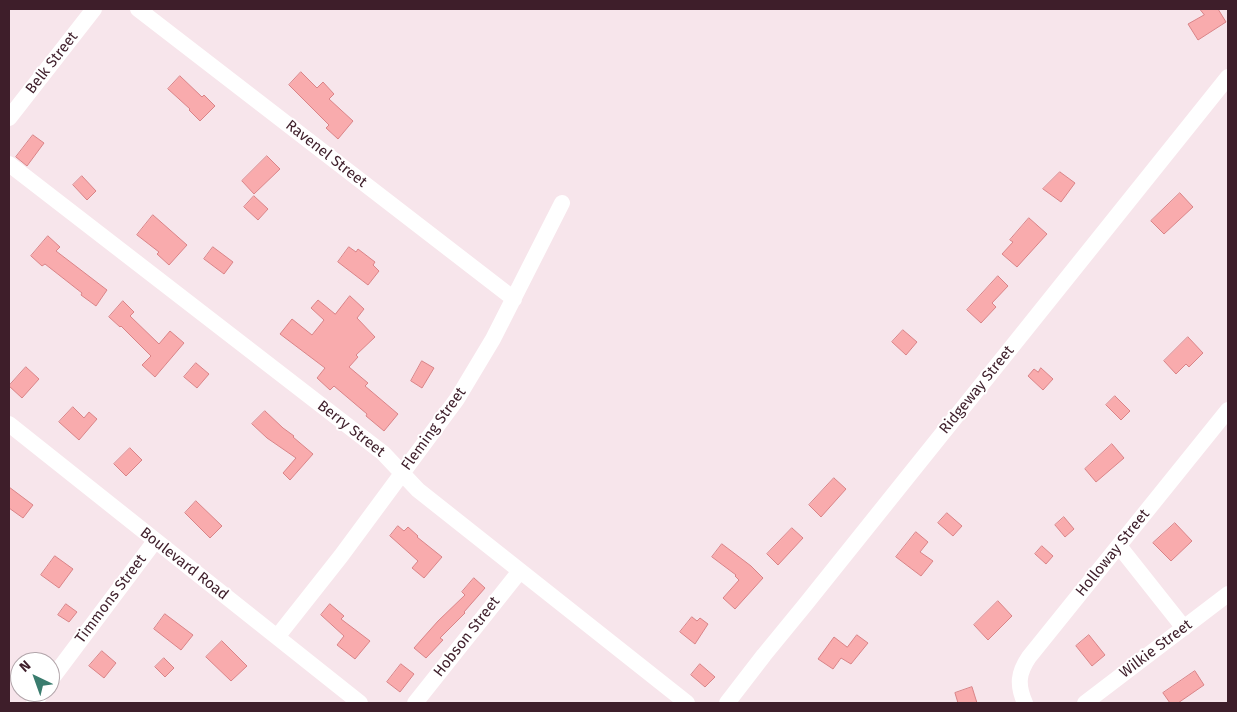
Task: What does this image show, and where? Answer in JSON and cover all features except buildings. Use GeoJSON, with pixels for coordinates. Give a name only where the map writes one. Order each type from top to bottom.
{"type":"FeatureCollection","features":[{"type":"Feature","properties":{"kind":"street","name":"Belk Street"},"geometry":{"type":"LineString","coordinates":[[9,118],[94,9]]}},
{"type":"Feature","properties":{"kind":"street","name":"Ravenel Street"},"geometry":{"type":"LineString","coordinates":[[138,9],[514,299]]}},
{"type":"Feature","properties":{"kind":"street","name":"Ridgeway Street"},"geometry":{"type":"LineString","coordinates":[[727,703],[1228,77]]}},
{"type":"Feature","properties":{"kind":"street","name":"Berry Street"},"geometry":{"type":"LineString","coordinates":[[9,164],[383,454],[418,490],[687,703]]}},
{"type":"Feature","properties":{"kind":"street","name":"Fleming Street"},"geometry":{"type":"LineString","coordinates":[[277,637],[341,556],[457,399],[493,339],[562,203]]}},
{"type":"Feature","properties":{"kind":"street","name":"Holloway Street"},"geometry":{"type":"LineString","coordinates":[[1025,703],[1019,686],[1020,672],[1029,657],[1228,410]]}},
{"type":"Feature","properties":{"kind":"street","name":"Boulevard Road"},"geometry":{"type":"LineString","coordinates":[[9,424],[360,703]]}},
{"type":"Feature","properties":{"kind":"street","name":"Timmons Street"},"geometry":{"type":"LineString","coordinates":[[60,668],[155,541]]}},
{"type":"Feature","properties":{"kind":"street"},"geometry":{"type":"LineString","coordinates":[[1119,546],[1184,628]]}},
{"type":"Feature","properties":{"kind":"street","name":"Hobson Street"},"geometry":{"type":"LineString","coordinates":[[415,703],[520,570]]}},
{"type":"Feature","properties":{"kind":"street","name":"Wilkie Street"},"geometry":{"type":"LineString","coordinates":[[1085,703],[1228,594]]}}]}
